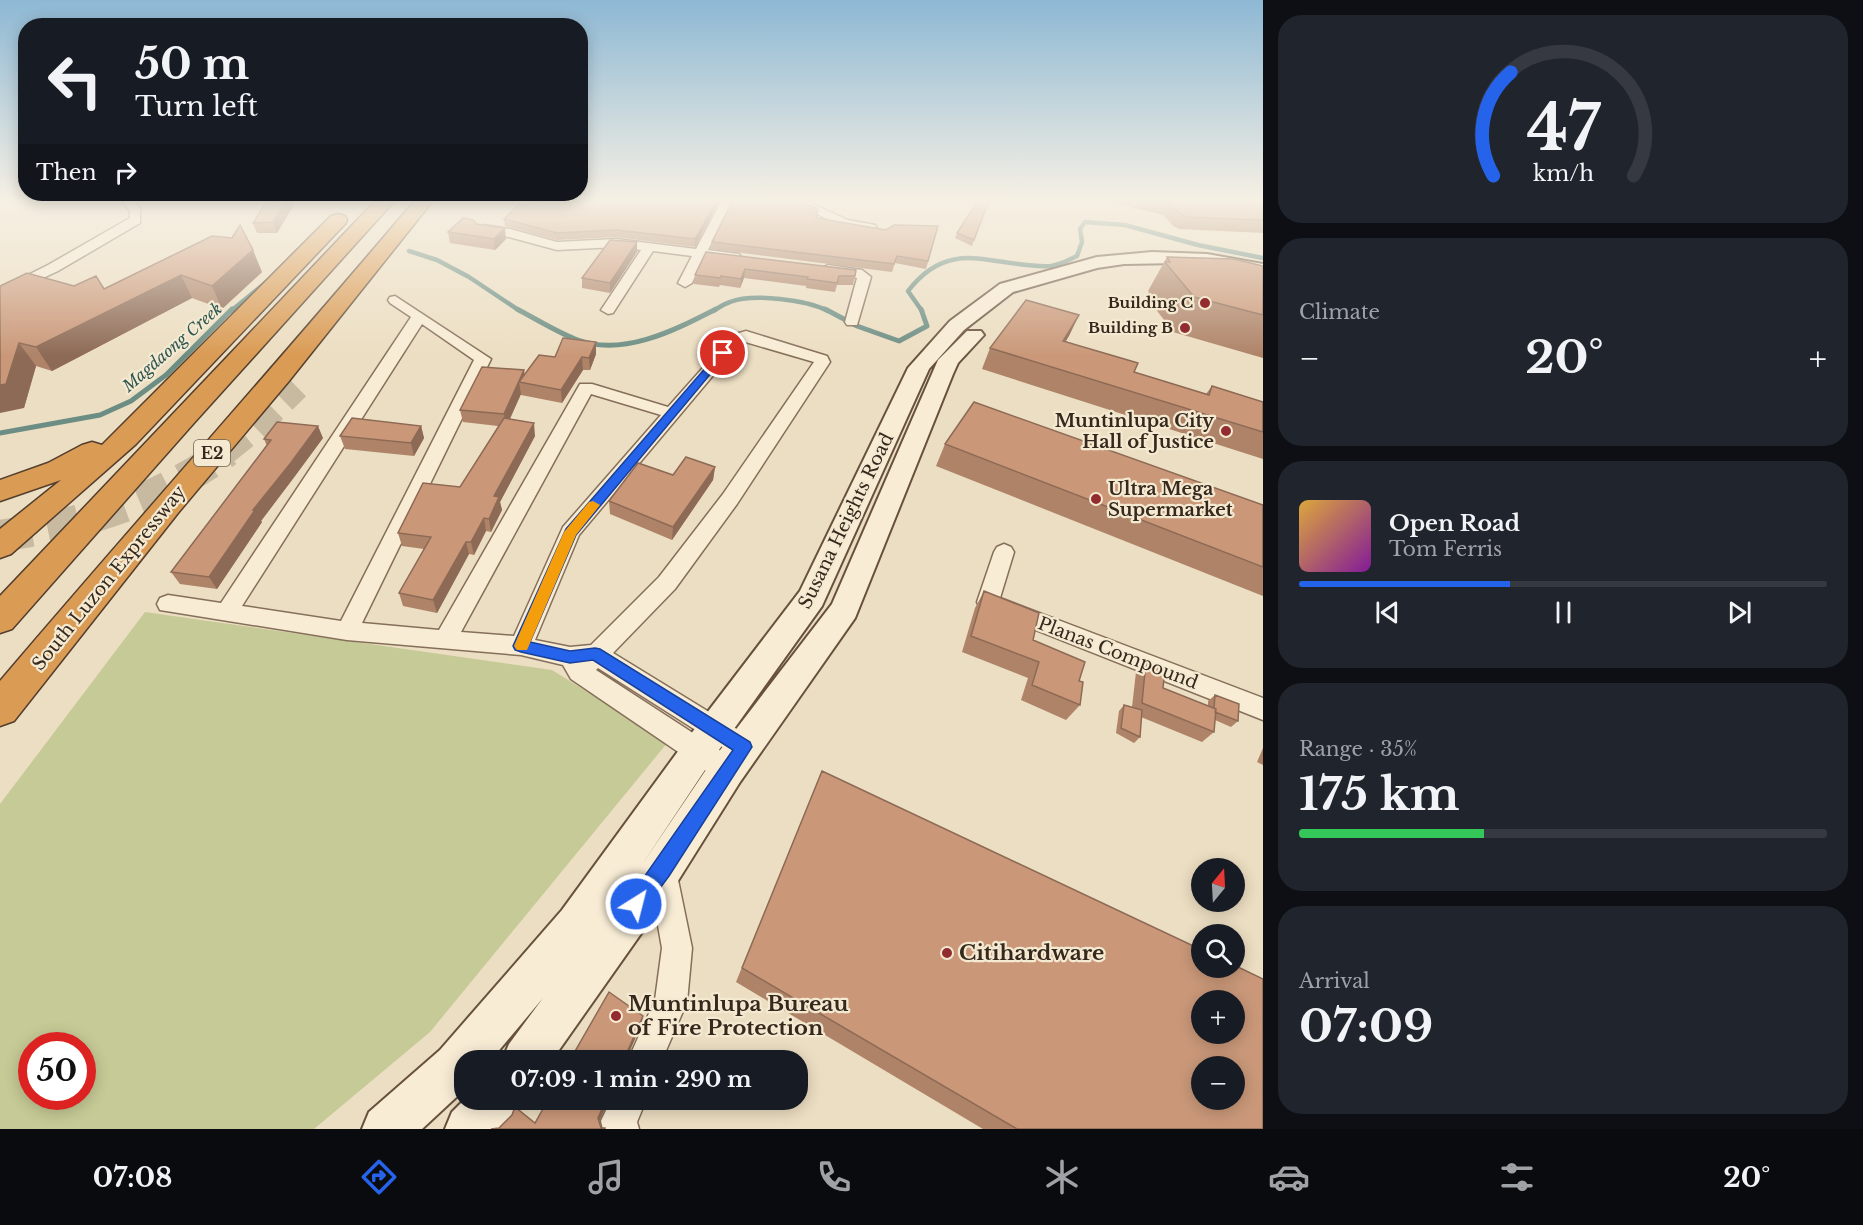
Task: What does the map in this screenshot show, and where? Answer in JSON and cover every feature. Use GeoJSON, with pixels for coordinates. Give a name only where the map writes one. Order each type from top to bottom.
{"type":"FeatureCollection","features":[{"type":"Feature","properties":{"kind":"highway"},"geometry":{"type":"LineString","coordinates":[[0,546],[90,471],[152,412],[308,251]]}},
{"type":"Feature","properties":{"kind":"highway","name":"E2"},"geometry":{"type":"LineString","coordinates":[[0,619],[339,251]]}},
{"type":"Feature","properties":{"kind":"highway","name":"South Luzon Expressway"},"geometry":{"type":"LineString","coordinates":[[0,709],[166,506],[280,376],[383,251]]}},
{"type":"Feature","properties":{"kind":"highway"},"geometry":{"type":"LineString","coordinates":[[297,387],[402,251]]}},
{"type":"Feature","properties":{"kind":"highway"},"geometry":{"type":"LineString","coordinates":[[0,491],[44,476],[73,462],[152,412]]}},
{"type":"Feature","properties":{"kind":"main road","name":"Susana Heights Road"},"geometry":{"type":"LineString","coordinates":[[532,1050],[662,870],[722,749],[812,598],[918,368],[930,352],[981,306],[1004,289],[1054,273],[1112,259],[1185,258],[1228,262],[1263,269]]}},
{"type":"Feature","properties":{"kind":"main road","name":"Susana Heights Road"},"geometry":{"type":"LineString","coordinates":[[386,1129],[456,1066],[722,749],[844,610],[942,374],[950,360],[998,310],[1018,298],[1095,274],[1126,269],[1174,266],[1229,271],[1263,278]]}},
{"type":"Feature","properties":{"kind":"main road"},"geometry":{"type":"LineString","coordinates":[[469,1129],[487,1110]]}},
{"type":"Feature","properties":{"kind":"street"},"geometry":{"type":"LineString","coordinates":[[0,294],[83,251]]}},
{"type":"Feature","properties":{"kind":"street"},"geometry":{"type":"LineString","coordinates":[[608,310],[647,251]]}},
{"type":"Feature","properties":{"kind":"street"},"geometry":{"type":"LineString","coordinates":[[687,251],[745,258]]}},
{"type":"Feature","properties":{"kind":"street"},"geometry":{"type":"LineString","coordinates":[[685,283],[700,252]]}},
{"type":"Feature","properties":{"kind":"street"},"geometry":{"type":"LineString","coordinates":[[812,267],[862,275],[864,278],[852,322]]}},
{"type":"Feature","properties":{"kind":"street"},"geometry":{"type":"LineString","coordinates":[[347,631],[483,359],[395,300]]}},
{"type":"Feature","properties":{"kind":"street"},"geometry":{"type":"LineString","coordinates":[[226,613],[419,317]]}},
{"type":"Feature","properties":{"kind":"street"},"geometry":{"type":"LineString","coordinates":[[521,646],[570,532],[737,338],[746,336],[814,356],[822,362],[730,499],[667,583],[581,661]]}},
{"type":"Feature","properties":{"kind":"street"},"geometry":{"type":"LineString","coordinates":[[446,638],[586,387],[671,413]]}},
{"type":"Feature","properties":{"kind":"street","name":"Planas Compound"},"geometry":{"type":"LineString","coordinates":[[1004,552],[988,602],[1263,709]]}},
{"type":"Feature","properties":{"kind":"street"},"geometry":{"type":"LineString","coordinates":[[168,604],[347,631],[521,646],[581,661],[722,749]]}},
{"type":"Feature","properties":{"kind":"street"},"geometry":{"type":"LineString","coordinates":[[649,1050],[671,1002],[678,948],[662,870]]}},
{"type":"Feature","properties":{"kind":"street"},"geometry":{"type":"LineString","coordinates":[[621,1129],[619,1121],[624,1110]]}},
{"type":"Feature","properties":{"kind":"green space"},"geometry":{"type":"Polygon","coordinates":[[[145,612],[552,670],[668,742],[430,1032],[314,1129],[0,1129],[0,804],[145,612]]]}},
{"type":"Feature","properties":{"kind":"building"},"geometry":{"type":"Polygon","coordinates":[[[182,251],[252,251],[212,286],[181,275],[36,347],[19,343],[6,384],[0,385],[0,286],[27,273],[74,286],[96,276],[104,289],[182,251]]]}},
{"type":"Feature","properties":{"kind":"building"},"geometry":{"type":"Polygon","coordinates":[[[602,251],[631,251],[610,283],[582,278],[602,251]]]}},
{"type":"Feature","properties":{"kind":"building"},"geometry":{"type":"Polygon","coordinates":[[[784,251],[931,251],[928,261],[897,256],[894,264],[784,251]]]}},
{"type":"Feature","properties":{"kind":"building"},"geometry":{"type":"Polygon","coordinates":[[[706,252],[856,270],[855,276],[839,276],[837,283],[745,269],[741,279],[695,275],[706,252]]]}},
{"type":"Feature","properties":{"kind":"building"},"geometry":{"type":"Polygon","coordinates":[[[1167,257],[1234,259],[1263,266],[1263,315],[1194,297],[1165,262],[1170,262],[1167,257]]]}},
{"type":"Feature","properties":{"kind":"building"},"geometry":{"type":"Polygon","coordinates":[[[1026,300],[1079,315],[1063,341],[1138,363],[1134,372],[1209,395],[1212,386],[1263,402],[1263,432],[990,348],[1026,300]]]}},
{"type":"Feature","properties":{"kind":"building"},"geometry":{"type":"Polygon","coordinates":[[[563,338],[596,342],[589,358],[582,357],[561,390],[519,382],[539,355],[555,357],[563,338]]]}},
{"type":"Feature","properties":{"kind":"building"},"geometry":{"type":"Polygon","coordinates":[[[482,367],[524,370],[504,414],[460,410],[482,367]]]}},
{"type":"Feature","properties":{"kind":"building"},"geometry":{"type":"Polygon","coordinates":[[[974,402],[1263,505],[1263,567],[945,444],[974,402]]]}},
{"type":"Feature","properties":{"kind":"building"},"geometry":{"type":"Polygon","coordinates":[[[352,418],[421,426],[411,443],[340,436],[352,418]]]}},
{"type":"Feature","properties":{"kind":"building"},"geometry":{"type":"Polygon","coordinates":[[[504,418],[534,423],[494,496],[499,497],[489,519],[484,518],[471,542],[466,542],[433,600],[399,593],[431,537],[398,533],[423,483],[460,487],[504,418]]]}},
{"type":"Feature","properties":{"kind":"building"},"geometry":{"type":"Polygon","coordinates":[[[277,422],[318,426],[253,510],[255,510],[209,577],[171,572],[271,440],[264,439],[277,422]]]}},
{"type":"Feature","properties":{"kind":"building"},"geometry":{"type":"Polygon","coordinates":[[[686,457],[715,467],[673,527],[609,501],[638,463],[673,475],[686,457]]]}},
{"type":"Feature","properties":{"kind":"building"},"geometry":{"type":"Polygon","coordinates":[[[984,591],[1039,613],[1033,640],[1085,662],[1079,681],[1083,682],[1080,705],[1032,685],[1039,662],[971,636],[984,591]]]}},
{"type":"Feature","properties":{"kind":"building"},"geometry":{"type":"Polygon","coordinates":[[[1146,661],[1165,669],[1163,688],[1216,709],[1214,732],[1142,703],[1146,661]]]}},
{"type":"Feature","properties":{"kind":"building"},"geometry":{"type":"Polygon","coordinates":[[[1215,695],[1239,704],[1238,721],[1215,712],[1215,695]]]}},
{"type":"Feature","properties":{"kind":"building"},"geometry":{"type":"Polygon","coordinates":[[[1124,705],[1142,710],[1140,737],[1121,728],[1124,705]]]}},
{"type":"Feature","properties":{"kind":"building","name":"Citihardware"},"geometry":{"type":"Polygon","coordinates":[[[822,771],[1191,945],[1191,978],[1245,978],[1245,970],[1263,979],[1263,1129],[1017,1129],[742,968],[822,771]]]}},
{"type":"Feature","properties":{"kind":"building","name":"Muntinlupa Bureau of Fire Protection"},"geometry":{"type":"Polygon","coordinates":[[[609,992],[643,1016],[628,1050],[576,1050],[609,992]]]}},
{"type":"Feature","properties":{"kind":"building"},"geometry":{"type":"Polygon","coordinates":[[[514,1110],[519,1110],[535,1123],[542,1110],[602,1110],[598,1118],[601,1128],[605,1129],[491,1129],[499,1128],[514,1110]]]}},
{"type":"Feature","properties":{"kind":"waterway","name":"Magdaong Creek"},"geometry":{"type":"LineString","coordinates":[[409,251],[437,260],[469,277],[517,309]]}},
{"type":"Feature","properties":{"kind":"waterway","name":"Magdaong Creek"},"geometry":{"type":"LineString","coordinates":[[921,310],[908,291],[924,274],[941,263],[975,258],[1030,266],[1051,266],[1077,256],[1079,251]]}},
{"type":"Feature","properties":{"kind":"waterway","name":"Magdaong Creek"},"geometry":{"type":"LineString","coordinates":[[1226,251],[1263,258]]}},
{"type":"Feature","properties":{"kind":"waterway","name":"Magdaong Creek"},"geometry":{"type":"LineString","coordinates":[[231,311],[270,279]]}},
{"type":"Feature","properties":{"kind":"waterway","name":"Magdaong Creek"},"geometry":{"type":"LineString","coordinates":[[713,311],[728,303],[752,298],[794,301],[828,311]]}},
{"type":"Feature","properties":{"kind":"waterway","name":"Magdaong Creek"},"geometry":{"type":"LineString","coordinates":[[0,433],[100,415],[131,401],[166,375],[232,309]]}},
{"type":"Feature","properties":{"kind":"waterway","name":"Magdaong Creek"},"geometry":{"type":"LineString","coordinates":[[517,309],[575,339],[593,344],[611,345],[648,339],[666,333],[716,309]]}},
{"type":"Feature","properties":{"kind":"waterway","name":"Magdaong Creek"},"geometry":{"type":"LineString","coordinates":[[825,309],[857,326],[899,341],[927,326],[921,310]]}},
{"type":"Feature","properties":{"kind":"tunnel"},"geometry":{"type":"LineString","coordinates":[[225,452],[254,429],[297,387]]}},
{"type":"Feature","properties":{"kind":"tunnel"},"geometry":{"type":"LineString","coordinates":[[0,536],[62,525],[119,508],[173,484],[227,451]]}},
{"type":"Feature","properties":{"kind":"slow traffic"},"geometry":{"type":"LineString","coordinates":[[522,646],[570,532],[593,505]]}},
{"type":"Feature","properties":{"kind":"place","name":"Building C"},"geometry":{"type":"Point","coordinates":[1205,303]}},
{"type":"Feature","properties":{"kind":"place","name":"Building B"},"geometry":{"type":"Point","coordinates":[1185,328]}},
{"type":"Feature","properties":{"kind":"place","name":"Muntinlupa City Hall of Justice"},"geometry":{"type":"Point","coordinates":[1226,431]}},
{"type":"Feature","properties":{"kind":"place","name":"Ultra Mega Supermarket"},"geometry":{"type":"Point","coordinates":[1096,499]}},
{"type":"Feature","properties":{"kind":"place","name":"Citihardware"},"geometry":{"type":"Point","coordinates":[947,953]}},
{"type":"Feature","properties":{"kind":"place","name":"Muntinlupa Bureau of Fire Protection"},"geometry":{"type":"Point","coordinates":[616,1016]}},
{"type":"Feature","properties":{"kind":"route"},"geometry":{"type":"LineString","coordinates":[[636,904],[662,870],[744,747],[595,654],[570,657],[521,646],[570,532],[723,353]]}}]}
